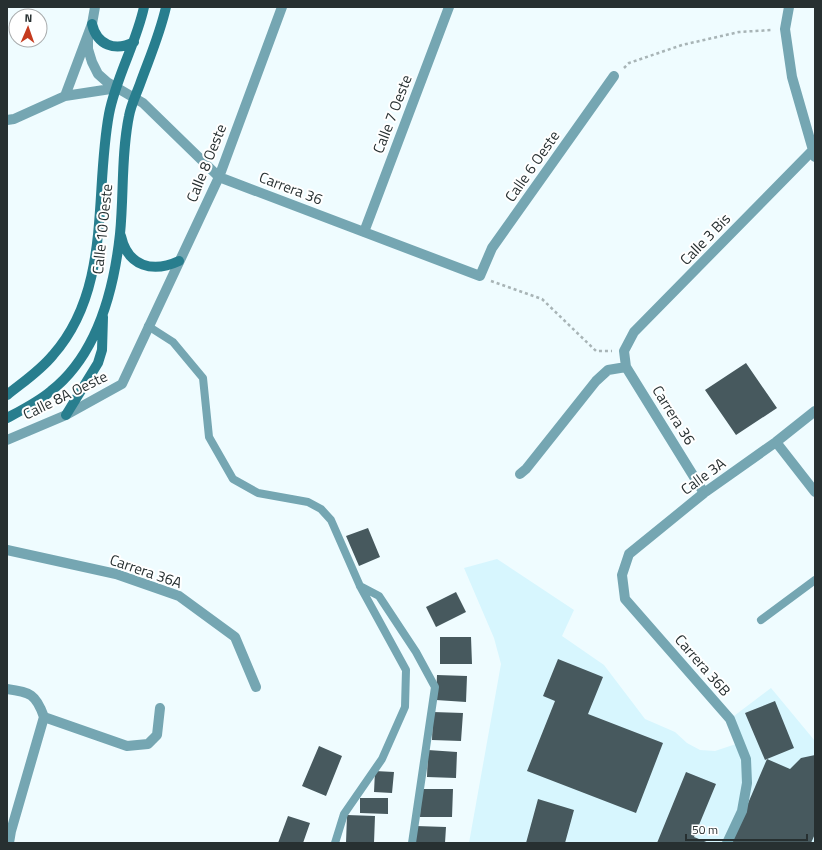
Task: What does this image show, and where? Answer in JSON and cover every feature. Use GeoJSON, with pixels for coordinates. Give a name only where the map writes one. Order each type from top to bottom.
{"type":"FeatureCollection","features":[{"type":"Feature","properties":{"kind":"main road","name":"Calle 10 Oeste"},"geometry":{"type":"LineString","coordinates":[[7,395],[35,374],[53,355],[72,328],[81,306],[94,268],[100,230],[104,140],[110,109],[134,42],[144,7]]}},
{"type":"Feature","properties":{"kind":"main road","name":"Calle 10 Oeste"},"geometry":{"type":"LineString","coordinates":[[7,418],[51,391],[71,371],[91,340],[103,312],[114,272],[120,233],[124,143],[129,114],[154,47],[166,7]]}},
{"type":"Feature","properties":{"kind":"main road"},"geometry":{"type":"LineString","coordinates":[[92,24],[98,38],[111,46],[119,47],[134,42]]}},
{"type":"Feature","properties":{"kind":"main road"},"geometry":{"type":"LineString","coordinates":[[120,233],[123,246],[131,257],[141,265],[154,268],[167,267],[179,261]]}},
{"type":"Feature","properties":{"kind":"main road"},"geometry":{"type":"LineString","coordinates":[[66,415],[98,364],[103,338],[103,312]]}},
{"type":"Feature","properties":{"kind":"street"},"geometry":{"type":"LineString","coordinates":[[65,96],[92,24],[95,7]]}},
{"type":"Feature","properties":{"kind":"street","name":"Calle 8 Oeste"},"geometry":{"type":"LineString","coordinates":[[148,326],[219,177],[282,7]]}},
{"type":"Feature","properties":{"kind":"street","name":"Calle 7 Oeste"},"geometry":{"type":"LineString","coordinates":[[364,232],[449,7]]}},
{"type":"Feature","properties":{"kind":"street"},"geometry":{"type":"LineString","coordinates":[[788,7],[785,29],[792,77],[814,154]]}},
{"type":"Feature","properties":{"kind":"street","name":"Carrera 36"},"geometry":{"type":"LineString","coordinates":[[92,24],[88,36],[88,49],[98,74],[117,88],[143,103],[219,177],[480,276]]}},
{"type":"Feature","properties":{"kind":"street","name":"Calle 6 Oeste"},"geometry":{"type":"LineString","coordinates":[[480,276],[492,248],[614,76]]}},
{"type":"Feature","properties":{"kind":"street"},"geometry":{"type":"LineString","coordinates":[[7,120],[14,119],[65,96],[117,88]]}},
{"type":"Feature","properties":{"kind":"street","name":"Calle 3 Bis"},"geometry":{"type":"LineString","coordinates":[[624,351],[634,332],[814,154]]}},
{"type":"Feature","properties":{"kind":"street","name":"Calle 8A Oeste"},"geometry":{"type":"LineString","coordinates":[[7,440],[66,415],[122,384],[148,326]]}},
{"type":"Feature","properties":{"kind":"street","name":"Carrera 36"},"geometry":{"type":"LineString","coordinates":[[624,351],[626,367],[704,493]]}},
{"type":"Feature","properties":{"kind":"street"},"geometry":{"type":"LineString","coordinates":[[520,474],[526,470],[596,381],[608,370],[626,367]]}},
{"type":"Feature","properties":{"kind":"street","name":"Calle 3A"},"geometry":{"type":"LineString","coordinates":[[622,574],[629,554],[704,493],[776,442],[815,411]]}},
{"type":"Feature","properties":{"kind":"street"},"geometry":{"type":"LineString","coordinates":[[776,442],[815,492]]}},
{"type":"Feature","properties":{"kind":"street","name":"Carrera 36A"},"geometry":{"type":"LineString","coordinates":[[7,550],[116,574],[179,596],[235,637],[256,687]]}},
{"type":"Feature","properties":{"kind":"street","name":"Carrera 36B"},"geometry":{"type":"LineString","coordinates":[[622,574],[625,599],[730,719],[746,759],[747,783],[742,811],[727,843]]}},
{"type":"Feature","properties":{"kind":"street"},"geometry":{"type":"LineString","coordinates":[[7,689],[24,691],[39,702],[44,717],[11,831],[9,843]]}},
{"type":"Feature","properties":{"kind":"street"},"geometry":{"type":"LineString","coordinates":[[44,717],[127,746],[134,746],[148,744],[157,734],[160,708]]}},
{"type":"Feature","properties":{"kind":"lane"},"geometry":{"type":"LineString","coordinates":[[148,326],[173,342],[203,378],[208,437],[233,479],[258,493],[308,502],[321,509],[332,520],[360,586],[406,670],[405,707],[382,759],[344,814],[334,843]]}},
{"type":"Feature","properties":{"kind":"lane"},"geometry":{"type":"LineString","coordinates":[[761,620],[815,580]]}},
{"type":"Feature","properties":{"kind":"lane"},"geometry":{"type":"LineString","coordinates":[[360,586],[379,596],[416,652],[435,686],[412,843]]}},
{"type":"Feature","properties":{"kind":"path"},"geometry":{"type":"LineString","coordinates":[[614,76],[629,64],[682,45],[739,32],[785,29]]}},
{"type":"Feature","properties":{"kind":"path"},"geometry":{"type":"LineString","coordinates":[[480,276],[542,299],[596,351],[624,351]]}},
{"type":"Feature","properties":{"kind":"shaded area"},"geometry":{"type":"Polygon","coordinates":[[[497,559],[574,610],[562,636],[604,665],[645,719],[675,732],[687,743],[700,750],[715,751],[739,743],[730,719],[771,688],[815,741],[815,843],[469,843],[501,664],[494,638],[464,568],[497,559]]]}},
{"type":"Feature","properties":{"kind":"building"},"geometry":{"type":"Polygon","coordinates":[[[746,363],[777,408],[736,435],[705,390],[746,363]]]}},
{"type":"Feature","properties":{"kind":"building"},"geometry":{"type":"Polygon","coordinates":[[[368,528],[380,557],[359,566],[346,536],[368,528]]]}},
{"type":"Feature","properties":{"kind":"building"},"geometry":{"type":"Polygon","coordinates":[[[456,592],[466,612],[436,627],[426,607],[456,592]]]}},
{"type":"Feature","properties":{"kind":"building"},"geometry":{"type":"Polygon","coordinates":[[[440,637],[471,637],[472,664],[440,664],[440,637]]]}},
{"type":"Feature","properties":{"kind":"building"},"geometry":{"type":"Polygon","coordinates":[[[558,659],[603,677],[588,714],[663,743],[636,813],[527,771],[555,701],[543,696],[558,659]]]}},
{"type":"Feature","properties":{"kind":"building"},"geometry":{"type":"Polygon","coordinates":[[[437,675],[467,676],[466,702],[436,700],[437,675]]]}},
{"type":"Feature","properties":{"kind":"building"},"geometry":{"type":"Polygon","coordinates":[[[775,701],[794,748],[765,760],[745,713],[775,701]]]}},
{"type":"Feature","properties":{"kind":"building"},"geometry":{"type":"Polygon","coordinates":[[[433,712],[463,713],[461,741],[432,740],[433,712]]]}},
{"type":"Feature","properties":{"kind":"building"},"geometry":{"type":"Polygon","coordinates":[[[319,746],[342,756],[326,796],[302,786],[319,746]]]}},
{"type":"Feature","properties":{"kind":"building"},"geometry":{"type":"Polygon","coordinates":[[[428,750],[457,752],[456,778],[427,777],[428,750]]]}},
{"type":"Feature","properties":{"kind":"building"},"geometry":{"type":"Polygon","coordinates":[[[815,755],[815,834],[811,843],[731,843],[767,759],[790,769],[801,758],[815,755]]]}},
{"type":"Feature","properties":{"kind":"building"},"geometry":{"type":"Polygon","coordinates":[[[375,771],[394,772],[392,793],[374,792],[375,771]]]}},
{"type":"Feature","properties":{"kind":"building"},"geometry":{"type":"Polygon","coordinates":[[[686,772],[716,784],[694,837],[709,843],[657,843],[686,772]]]}},
{"type":"Feature","properties":{"kind":"building"},"geometry":{"type":"Polygon","coordinates":[[[421,789],[453,789],[452,817],[420,817],[421,789]]]}},
{"type":"Feature","properties":{"kind":"building"},"geometry":{"type":"Polygon","coordinates":[[[360,798],[388,798],[388,814],[360,813],[360,798]]]}},
{"type":"Feature","properties":{"kind":"building"},"geometry":{"type":"Polygon","coordinates":[[[538,799],[574,810],[565,843],[526,843],[538,799]]]}},
{"type":"Feature","properties":{"kind":"building"},"geometry":{"type":"Polygon","coordinates":[[[347,815],[375,816],[374,843],[346,843],[347,815]]]}},
{"type":"Feature","properties":{"kind":"building"},"geometry":{"type":"Polygon","coordinates":[[[288,816],[310,823],[303,843],[278,843],[288,816]]]}},
{"type":"Feature","properties":{"kind":"building"},"geometry":{"type":"Polygon","coordinates":[[[416,826],[446,827],[445,843],[415,843],[416,826]]]}}]}
